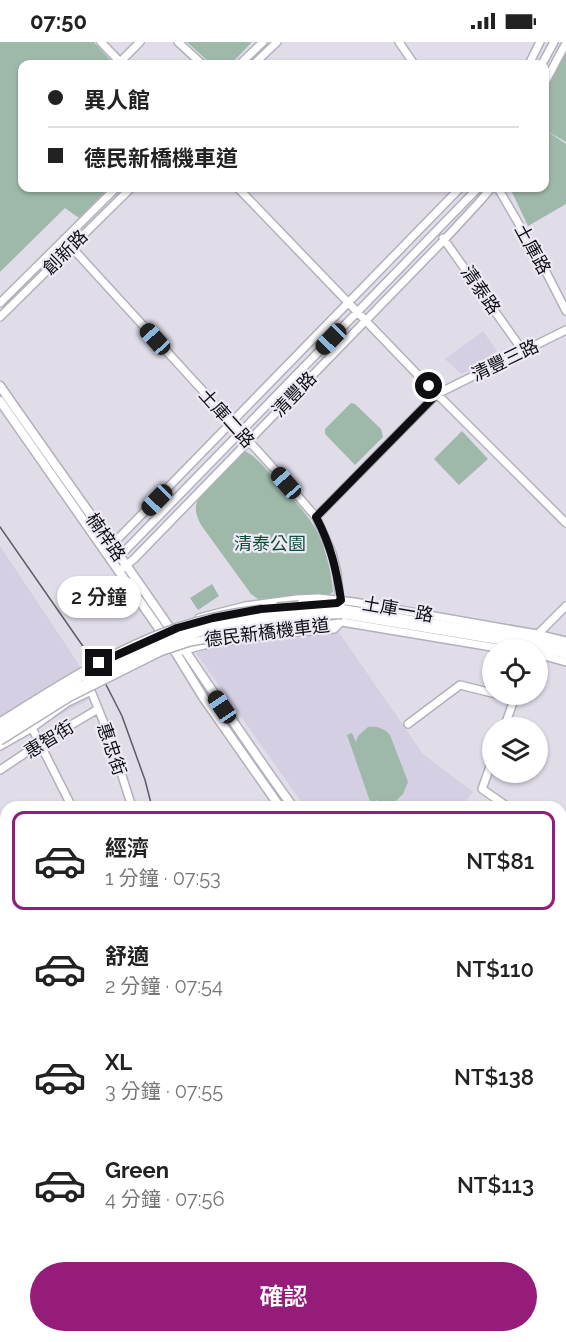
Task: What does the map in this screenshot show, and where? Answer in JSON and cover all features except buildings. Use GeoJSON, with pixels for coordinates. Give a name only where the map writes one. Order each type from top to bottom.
{"type":"FeatureCollection","features":[{"type":"Feature","properties":{"kind":"street"},"geometry":{"type":"LineString","coordinates":[[101,42],[118,60]]}},
{"type":"Feature","properties":{"kind":"street"},"geometry":{"type":"LineString","coordinates":[[124,60],[140,42]]}},
{"type":"Feature","properties":{"kind":"street"},"geometry":{"type":"LineString","coordinates":[[178,42],[198,60]]}},
{"type":"Feature","properties":{"kind":"street"},"geometry":{"type":"LineString","coordinates":[[244,60],[263,42]]}},
{"type":"Feature","properties":{"kind":"street"},"geometry":{"type":"LineString","coordinates":[[258,60],[277,42]]}},
{"type":"Feature","properties":{"kind":"street"},"geometry":{"type":"LineString","coordinates":[[399,42],[411,60]]}},
{"type":"Feature","properties":{"kind":"street"},"geometry":{"type":"LineString","coordinates":[[531,60],[540,42]]}},
{"type":"Feature","properties":{"kind":"street"},"geometry":{"type":"LineString","coordinates":[[544,60],[554,42]]}},
{"type":"Feature","properties":{"kind":"street"},"geometry":{"type":"LineString","coordinates":[[549,75],[566,43]]}},
{"type":"Feature","properties":{"kind":"street","name":"創新路"},"geometry":{"type":"LineString","coordinates":[[0,303],[112,192]]}},
{"type":"Feature","properties":{"kind":"street","name":"創新路"},"geometry":{"type":"LineString","coordinates":[[0,317],[126,192]]}},
{"type":"Feature","properties":{"kind":"street"},"geometry":{"type":"LineString","coordinates":[[242,192],[437,394],[566,523]]}},
{"type":"Feature","properties":{"kind":"street","name":"清豐路"},"geometry":{"type":"LineString","coordinates":[[105,552],[456,192]]}},
{"type":"Feature","properties":{"kind":"street","name":"清豐路"},"geometry":{"type":"LineString","coordinates":[[112,562],[474,192]]}},
{"type":"Feature","properties":{"kind":"street","name":"清豐路"},"geometry":{"type":"LineString","coordinates":[[119,572],[445,239],[488,192]]}},
{"type":"Feature","properties":{"kind":"street","name":"土庫路"},"geometry":{"type":"LineString","coordinates":[[500,192],[566,311]]}},
{"type":"Feature","properties":{"kind":"street","name":"清泰路"},"geometry":{"type":"LineString","coordinates":[[437,230],[523,351]]}},
{"type":"Feature","properties":{"kind":"street","name":"土庫二路"},"geometry":{"type":"LineString","coordinates":[[64,239],[316,517],[332,553],[342,611]]}},
{"type":"Feature","properties":{"kind":"street","name":"清豐三路"},"geometry":{"type":"LineString","coordinates":[[316,517],[437,394],[566,330]]}},
{"type":"Feature","properties":{"kind":"street","name":"楠梓路"},"geometry":{"type":"LineString","coordinates":[[0,386],[168,626],[203,697],[276,801]]}},
{"type":"Feature","properties":{"kind":"street","name":"楠梓路"},"geometry":{"type":"LineString","coordinates":[[0,401],[159,629],[180,651],[218,701],[289,801]]}},
{"type":"Feature","properties":{"kind":"street","name":"土庫一路"},"geometry":{"type":"LineString","coordinates":[[159,629],[211,614],[297,599],[482,644]]}},
{"type":"Feature","properties":{"kind":"street","name":"德民新橋機車道"},"geometry":{"type":"LineString","coordinates":[[0,722],[84,671],[177,628],[238,613],[299,605],[337,603],[342,611],[332,624],[253,631],[190,642],[160,652],[70,697],[0,741]]}},
{"type":"Feature","properties":{"kind":"street"},"geometry":{"type":"LineString","coordinates":[[541,639],[566,606]]}},
{"type":"Feature","properties":{"kind":"street"},"geometry":{"type":"LineString","coordinates":[[0,727],[79,678],[169,636],[192,628],[261,613],[342,611]]}},
{"type":"Feature","properties":{"kind":"street"},"geometry":{"type":"LineString","coordinates":[[0,735],[78,687],[172,641],[195,633],[258,620],[342,611]]}},
{"type":"Feature","properties":{"kind":"street","name":"土庫一路"},"geometry":{"type":"LineString","coordinates":[[342,611],[502,639]]}},
{"type":"Feature","properties":{"kind":"street","name":"土庫一路"},"geometry":{"type":"LineString","coordinates":[[180,651],[271,634],[334,629],[342,611]]}},
{"type":"Feature","properties":{"kind":"street","name":"土庫一路"},"geometry":{"type":"LineString","coordinates":[[548,643],[566,641]]}},
{"type":"Feature","properties":{"kind":"street","name":"土庫一路"},"geometry":{"type":"LineString","coordinates":[[548,646],[566,648]]}},
{"type":"Feature","properties":{"kind":"street","name":"土庫一路"},"geometry":{"type":"LineString","coordinates":[[548,649],[566,654]]}},
{"type":"Feature","properties":{"kind":"street","name":"土庫一路"},"geometry":{"type":"LineString","coordinates":[[548,652],[566,662]]}},
{"type":"Feature","properties":{"kind":"street"},"geometry":{"type":"LineString","coordinates":[[408,724],[460,685],[482,691]]}},
{"type":"Feature","properties":{"kind":"street","name":"惠忠街"},"geometry":{"type":"LineString","coordinates":[[32,728],[68,702],[91,691],[110,738],[130,801]]}},
{"type":"Feature","properties":{"kind":"street","name":"惠智街"},"geometry":{"type":"LineString","coordinates":[[0,770],[98,709]]}},
{"type":"Feature","properties":{"kind":"street"},"geometry":{"type":"LineString","coordinates":[[0,746],[32,728],[69,801]]}},
{"type":"Feature","properties":{"kind":"street"},"geometry":{"type":"LineString","coordinates":[[484,783],[482,789],[499,801]]}},
{"type":"Feature","properties":{"kind":"shaded area"},"geometry":{"type":"Polygon","coordinates":[[[483,331],[501,357],[461,374],[445,359],[483,331]]]}},
{"type":"Feature","properties":{"kind":"shaded area"},"geometry":{"type":"Polygon","coordinates":[[[0,546],[74,657],[96,696],[43,724],[0,751],[0,546]]]}},
{"type":"Feature","properties":{"kind":"shaded area"},"geometry":{"type":"Polygon","coordinates":[[[338,631],[423,754],[473,792],[466,801],[301,801],[196,653],[271,635],[338,631]]]}},
{"type":"Feature","properties":{"kind":"green space"},"geometry":{"type":"Polygon","coordinates":[[[0,42],[94,42],[110,60],[18,60],[18,192],[105,192],[79,218],[65,208],[0,272],[0,42]]]}},
{"type":"Feature","properties":{"kind":"green space"},"geometry":{"type":"Polygon","coordinates":[[[187,42],[252,42],[235,60],[207,60],[187,42]]]}},
{"type":"Feature","properties":{"kind":"green space"},"geometry":{"type":"Polygon","coordinates":[[[566,47],[566,142],[549,132],[549,79],[566,47]]]}},
{"type":"Feature","properties":{"kind":"green space"},"geometry":{"type":"Polygon","coordinates":[[[549,132],[566,144],[566,204],[528,226],[512,192],[549,192],[549,132]]]}},
{"type":"Feature","properties":{"kind":"green space"},"geometry":{"type":"Polygon","coordinates":[[[351,403],[355,404],[381,429],[383,437],[355,465],[325,434],[325,429],[351,403]]]}},
{"type":"Feature","properties":{"kind":"green space"},"geometry":{"type":"Polygon","coordinates":[[[462,431],[488,459],[459,485],[434,459],[462,431]]]}},
{"type":"Feature","properties":{"kind":"green space","name":"清泰公園"},"geometry":{"type":"Polygon","coordinates":[[[245,451],[266,469],[315,528],[323,545],[331,573],[333,592],[329,595],[258,599],[251,594],[201,525],[196,509],[202,492],[222,470],[245,451]]]}},
{"type":"Feature","properties":{"kind":"green space"},"geometry":{"type":"Polygon","coordinates":[[[212,584],[219,596],[198,610],[190,598],[212,584]]]}},
{"type":"Feature","properties":{"kind":"green space"},"geometry":{"type":"Polygon","coordinates":[[[368,727],[380,728],[390,735],[408,782],[403,794],[396,801],[370,801],[347,735],[352,733],[356,742],[358,736],[368,727]]]}},
{"type":"Feature","properties":{"kind":"railway"},"geometry":{"type":"LineString","coordinates":[[0,527],[96,665],[122,716],[150,801]]}},
{"type":"Feature","properties":{"kind":"route"},"geometry":{"type":"LineString","coordinates":[[99,663],[177,628],[213,618],[261,609],[328,605],[341,600],[332,553],[316,517],[437,394],[429,386]]}}]}
